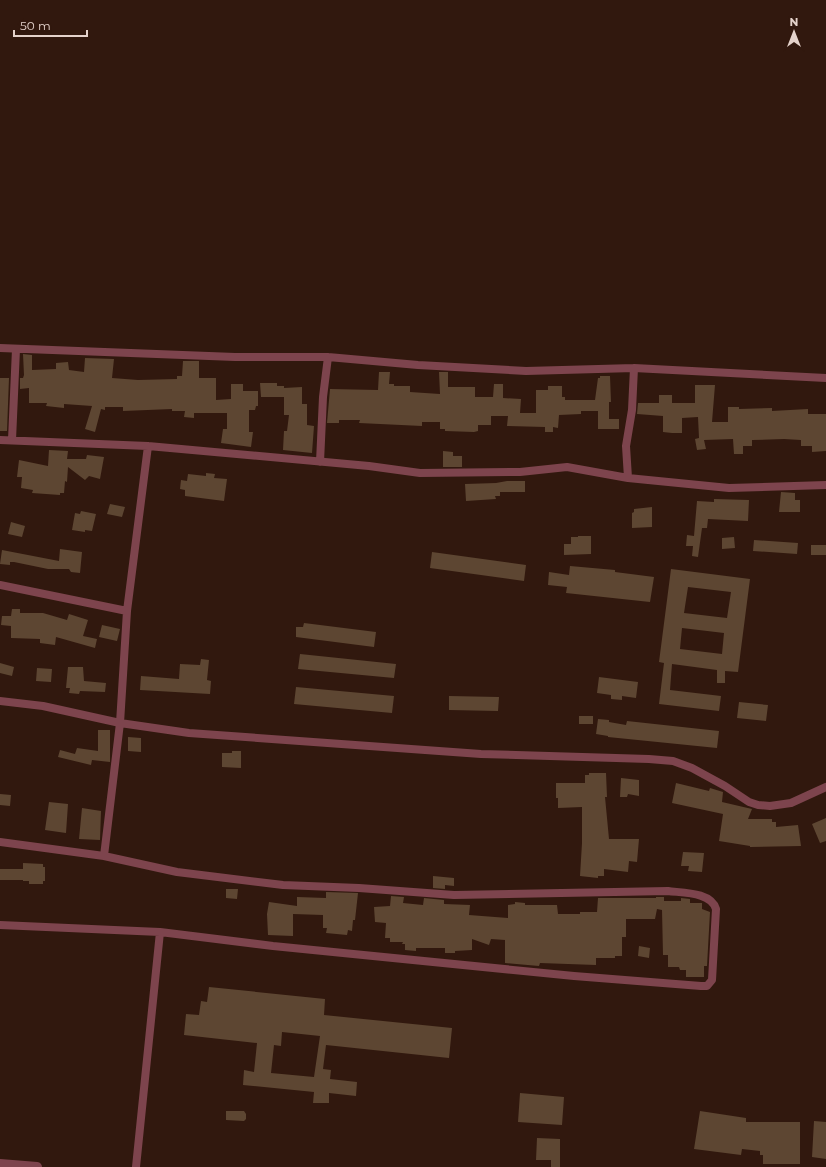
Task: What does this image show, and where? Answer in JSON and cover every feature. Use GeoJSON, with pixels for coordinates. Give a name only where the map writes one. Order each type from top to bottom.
{"type":"FeatureCollection","features":[{"type":"Feature","properties":{"kind":"street"},"geometry":{"type":"LineString","coordinates":[[0,348],[235,357],[328,357],[418,365],[526,371],[634,368],[826,378]]}},
{"type":"Feature","properties":{"kind":"street"},"geometry":{"type":"LineString","coordinates":[[12,440],[16,349]]}},
{"type":"Feature","properties":{"kind":"street"},"geometry":{"type":"LineString","coordinates":[[320,462],[323,397],[328,357]]}},
{"type":"Feature","properties":{"kind":"street"},"geometry":{"type":"LineString","coordinates":[[628,478],[626,446],[632,410],[634,368]]}},
{"type":"Feature","properties":{"kind":"street"},"geometry":{"type":"LineString","coordinates":[[0,440],[148,446],[420,473],[520,472],[567,467],[628,478],[729,488],[826,485]]}},
{"type":"Feature","properties":{"kind":"street"},"geometry":{"type":"LineString","coordinates":[[104,856],[120,724],[127,611],[148,446]]}},
{"type":"Feature","properties":{"kind":"street"},"geometry":{"type":"LineString","coordinates":[[0,585],[127,611]]}},
{"type":"Feature","properties":{"kind":"street"},"geometry":{"type":"LineString","coordinates":[[0,701],[43,706],[120,724],[189,734],[474,754],[673,761],[692,768],[749,802],[770,806],[791,803],[826,787]]}},
{"type":"Feature","properties":{"kind":"street"},"geometry":{"type":"LineString","coordinates":[[0,842],[104,856],[177,872],[283,886],[359,888],[454,895],[668,891],[703,897],[711,900],[716,909],[712,980],[709,984],[701,986],[574,976],[273,946],[160,932],[0,926]]}},
{"type":"Feature","properties":{"kind":"street"},"geometry":{"type":"LineString","coordinates":[[136,1167],[160,932]]}},
{"type":"Feature","properties":{"kind":"street"},"geometry":{"type":"LineString","coordinates":[[0,1164],[37,1167]]}},
{"type":"Feature","properties":{"kind":"building"},"geometry":{"type":"Polygon","coordinates":[[[23,354],[32,355],[32,370],[56,369],[56,363],[68,362],[69,370],[84,372],[85,358],[114,359],[112,378],[138,380],[177,379],[177,376],[182,376],[183,361],[199,361],[199,378],[216,378],[216,400],[231,399],[231,384],[243,384],[243,391],[258,391],[258,406],[256,406],[255,410],[249,410],[249,432],[253,432],[251,447],[221,443],[223,429],[227,429],[227,413],[194,413],[194,418],[184,417],[185,411],[172,411],[172,409],[123,411],[123,407],[105,407],[105,410],[101,409],[95,432],[85,429],[92,406],[64,404],[64,408],[46,406],[47,403],[29,403],[29,388],[20,389],[20,378],[23,378],[24,375],[23,354]]]}},
{"type":"Feature","properties":{"kind":"building"},"geometry":{"type":"Polygon","coordinates":[[[379,372],[390,372],[389,384],[394,384],[394,386],[410,386],[410,392],[440,394],[439,372],[448,372],[448,387],[475,387],[475,397],[493,397],[494,384],[503,384],[503,398],[521,399],[520,413],[536,413],[536,390],[548,390],[548,386],[562,386],[562,397],[565,397],[565,400],[595,400],[598,378],[600,378],[600,376],[610,376],[611,402],[609,402],[609,419],[619,419],[619,429],[598,429],[598,411],[581,411],[581,414],[559,415],[558,428],[553,427],[553,432],[545,432],[545,427],[507,426],[508,416],[491,416],[491,425],[478,425],[478,431],[474,432],[445,431],[445,429],[440,429],[440,422],[422,422],[422,426],[359,423],[360,420],[339,420],[339,423],[327,423],[330,389],[378,390],[379,372]]]}},
{"type":"Feature","properties":{"kind":"building"},"geometry":{"type":"Polygon","coordinates":[[[0,378],[9,378],[7,431],[0,431],[0,378]]]}},
{"type":"Feature","properties":{"kind":"building"},"geometry":{"type":"Polygon","coordinates":[[[260,383],[277,383],[277,386],[284,386],[284,388],[302,387],[302,404],[307,404],[307,425],[314,426],[312,453],[283,450],[284,431],[287,431],[289,415],[284,415],[284,397],[261,397],[260,383]]]}},
{"type":"Feature","properties":{"kind":"building"},"geometry":{"type":"Polygon","coordinates":[[[695,385],[715,385],[712,422],[728,422],[728,407],[739,407],[739,409],[772,408],[772,411],[808,409],[808,414],[826,414],[826,451],[812,452],[812,446],[801,446],[801,440],[784,439],[752,440],[752,446],[743,446],[743,454],[734,454],[733,439],[704,440],[706,449],[697,450],[695,439],[699,438],[698,417],[682,418],[682,433],[672,433],[663,432],[663,416],[637,414],[638,403],[659,403],[659,395],[672,395],[672,403],[695,403],[695,385]]]}},
{"type":"Feature","properties":{"kind":"building"},"geometry":{"type":"Polygon","coordinates":[[[49,450],[68,451],[67,459],[86,459],[87,455],[104,457],[100,479],[89,476],[85,480],[68,467],[67,482],[65,481],[64,493],[60,493],[60,495],[32,493],[33,490],[21,488],[22,477],[17,477],[19,460],[48,466],[49,450]]]}},
{"type":"Feature","properties":{"kind":"building"},"geometry":{"type":"Polygon","coordinates":[[[443,451],[453,452],[453,456],[462,456],[462,467],[443,467],[443,451]]]}},
{"type":"Feature","properties":{"kind":"building"},"geometry":{"type":"Polygon","coordinates":[[[206,473],[215,474],[214,478],[227,479],[224,501],[185,496],[185,490],[180,489],[181,480],[187,481],[188,474],[206,476],[206,473]]]}},
{"type":"Feature","properties":{"kind":"building"},"geometry":{"type":"Polygon","coordinates":[[[507,481],[525,481],[525,492],[500,492],[500,496],[495,496],[496,499],[466,501],[465,484],[496,483],[507,481]]]}},
{"type":"Feature","properties":{"kind":"building"},"geometry":{"type":"Polygon","coordinates":[[[781,492],[795,493],[795,500],[800,500],[800,512],[779,512],[781,492]]]}},
{"type":"Feature","properties":{"kind":"building"},"geometry":{"type":"Polygon","coordinates":[[[714,499],[749,500],[748,521],[708,519],[707,528],[702,528],[698,557],[692,556],[693,546],[686,546],[687,535],[694,536],[697,501],[714,502],[714,499]]]}},
{"type":"Feature","properties":{"kind":"building"},"geometry":{"type":"Polygon","coordinates":[[[110,504],[125,507],[122,517],[107,514],[110,504]]]}},
{"type":"Feature","properties":{"kind":"building"},"geometry":{"type":"Polygon","coordinates":[[[652,507],[652,527],[632,528],[632,513],[634,512],[634,509],[652,507]]]}},
{"type":"Feature","properties":{"kind":"building"},"geometry":{"type":"Polygon","coordinates":[[[81,511],[96,514],[92,531],[85,530],[85,532],[72,530],[75,513],[80,514],[81,511]]]}},
{"type":"Feature","properties":{"kind":"building"},"geometry":{"type":"Polygon","coordinates":[[[11,522],[25,526],[22,537],[8,534],[11,522]]]}},
{"type":"Feature","properties":{"kind":"building"},"geometry":{"type":"Polygon","coordinates":[[[591,536],[591,554],[564,555],[564,544],[571,544],[571,537],[591,536]]]}},
{"type":"Feature","properties":{"kind":"building"},"geometry":{"type":"Polygon","coordinates":[[[734,537],[735,548],[722,549],[722,538],[734,537]]]}},
{"type":"Feature","properties":{"kind":"building"},"geometry":{"type":"Polygon","coordinates":[[[754,540],[798,543],[797,554],[753,551],[754,540]]]}},
{"type":"Feature","properties":{"kind":"building"},"geometry":{"type":"Polygon","coordinates":[[[811,545],[826,545],[826,555],[811,555],[811,545]]]}},
{"type":"Feature","properties":{"kind":"building"},"geometry":{"type":"Polygon","coordinates":[[[60,549],[82,552],[80,573],[71,572],[69,569],[48,569],[14,562],[10,562],[10,565],[0,564],[2,550],[59,561],[60,549]]]}},
{"type":"Feature","properties":{"kind":"building"},"geometry":{"type":"Polygon","coordinates":[[[432,552],[526,565],[524,581],[430,568],[432,552]]]}},
{"type":"Feature","properties":{"kind":"building"},"geometry":{"type":"Polygon","coordinates":[[[570,566],[615,570],[615,572],[654,577],[650,602],[566,593],[567,587],[548,585],[549,572],[569,575],[570,566]]]}},
{"type":"Feature","properties":{"kind":"building"},"geometry":{"type":"Polygon","coordinates":[[[671,569],[750,579],[738,672],[725,671],[725,683],[717,683],[717,670],[672,664],[670,690],[721,696],[719,711],[659,704],[664,663],[659,662],[671,569]],[[688,587],[684,613],[727,618],[731,592],[688,587]],[[682,628],[680,649],[722,654],[724,633],[682,628]]]}},
{"type":"Feature","properties":{"kind":"building"},"geometry":{"type":"Polygon","coordinates":[[[12,609],[20,609],[20,613],[43,613],[67,620],[69,614],[88,620],[83,636],[97,639],[95,648],[56,637],[55,645],[40,643],[40,639],[11,638],[11,626],[1,625],[2,616],[11,616],[12,609]]]}},
{"type":"Feature","properties":{"kind":"building"},"geometry":{"type":"Polygon","coordinates":[[[304,623],[376,632],[374,647],[296,637],[296,627],[303,627],[304,623]]]}},
{"type":"Feature","properties":{"kind":"building"},"geometry":{"type":"Polygon","coordinates":[[[102,625],[120,629],[117,641],[99,637],[102,625]]]}},
{"type":"Feature","properties":{"kind":"building"},"geometry":{"type":"Polygon","coordinates":[[[300,654],[396,664],[394,678],[298,669],[300,654]]]}},
{"type":"Feature","properties":{"kind":"building"},"geometry":{"type":"Polygon","coordinates":[[[201,659],[209,660],[207,680],[211,681],[210,694],[140,690],[141,676],[179,679],[180,664],[200,665],[201,659]]]}},
{"type":"Feature","properties":{"kind":"building"},"geometry":{"type":"Polygon","coordinates":[[[0,663],[14,667],[12,676],[0,673],[0,663]]]}},
{"type":"Feature","properties":{"kind":"building"},"geometry":{"type":"Polygon","coordinates":[[[68,667],[83,667],[84,681],[106,683],[105,692],[80,691],[79,694],[69,693],[70,688],[66,688],[68,667]]]}},
{"type":"Feature","properties":{"kind":"building"},"geometry":{"type":"Polygon","coordinates":[[[37,668],[52,669],[51,682],[36,681],[37,668]]]}},
{"type":"Feature","properties":{"kind":"building"},"geometry":{"type":"Polygon","coordinates":[[[599,677],[638,682],[636,698],[622,696],[622,700],[611,699],[611,695],[597,693],[599,677]]]}},
{"type":"Feature","properties":{"kind":"building"},"geometry":{"type":"Polygon","coordinates":[[[296,687],[394,696],[392,713],[294,704],[296,687]]]}},
{"type":"Feature","properties":{"kind":"building"},"geometry":{"type":"Polygon","coordinates":[[[449,696],[499,697],[498,711],[449,710],[449,696]]]}},
{"type":"Feature","properties":{"kind":"building"},"geometry":{"type":"Polygon","coordinates":[[[739,702],[768,705],[766,721],[737,718],[739,702]]]}},
{"type":"Feature","properties":{"kind":"building"},"geometry":{"type":"Polygon","coordinates":[[[579,716],[593,716],[593,724],[579,724],[579,716]]]}},
{"type":"Feature","properties":{"kind":"building"},"geometry":{"type":"Polygon","coordinates":[[[598,719],[609,720],[609,722],[626,725],[627,721],[719,731],[717,748],[608,737],[596,734],[598,719]]]}},
{"type":"Feature","properties":{"kind":"building"},"geometry":{"type":"Polygon","coordinates":[[[98,730],[110,730],[110,762],[92,760],[91,765],[58,757],[60,750],[75,754],[77,748],[98,751],[98,730]]]}},
{"type":"Feature","properties":{"kind":"building"},"geometry":{"type":"Polygon","coordinates":[[[128,737],[141,738],[141,752],[128,751],[128,737]]]}},
{"type":"Feature","properties":{"kind":"building"},"geometry":{"type":"Polygon","coordinates":[[[232,751],[241,751],[241,768],[222,767],[222,753],[232,753],[232,751]]]}},
{"type":"Feature","properties":{"kind":"building"},"geometry":{"type":"Polygon","coordinates":[[[589,773],[606,773],[607,797],[605,797],[609,839],[639,839],[637,862],[629,861],[628,872],[604,869],[604,876],[598,876],[598,878],[580,876],[582,807],[558,808],[556,783],[585,783],[585,775],[589,775],[589,773]]]}},
{"type":"Feature","properties":{"kind":"building"},"geometry":{"type":"Polygon","coordinates":[[[621,778],[639,780],[639,796],[628,794],[627,797],[620,797],[621,778]]]}},
{"type":"Feature","properties":{"kind":"building"},"geometry":{"type":"Polygon","coordinates":[[[676,783],[709,791],[710,788],[723,792],[722,802],[752,809],[748,819],[772,819],[772,822],[776,822],[776,827],[798,825],[801,846],[750,847],[719,841],[723,814],[672,803],[676,783]]]}},
{"type":"Feature","properties":{"kind":"building"},"geometry":{"type":"Polygon","coordinates":[[[0,794],[11,795],[10,806],[0,805],[0,794]]]}},
{"type":"Feature","properties":{"kind":"building"},"geometry":{"type":"Polygon","coordinates":[[[49,802],[68,804],[66,833],[45,830],[49,802]]]}},
{"type":"Feature","properties":{"kind":"building"},"geometry":{"type":"Polygon","coordinates":[[[82,808],[101,811],[100,840],[79,839],[82,808]]]}},
{"type":"Feature","properties":{"kind":"building"},"geometry":{"type":"Polygon","coordinates":[[[826,818],[826,841],[820,843],[812,824],[826,818]]]}},
{"type":"Feature","properties":{"kind":"building"},"geometry":{"type":"Polygon","coordinates":[[[683,852],[704,853],[702,872],[688,871],[689,866],[681,866],[683,852]]]}},
{"type":"Feature","properties":{"kind":"building"},"geometry":{"type":"Polygon","coordinates":[[[23,863],[43,864],[43,867],[45,867],[45,881],[43,881],[43,884],[29,884],[29,881],[23,880],[0,880],[0,869],[23,869],[23,863]]]}},
{"type":"Feature","properties":{"kind":"building"},"geometry":{"type":"Polygon","coordinates":[[[433,876],[454,878],[454,886],[445,885],[445,889],[433,888],[433,876]]]}},
{"type":"Feature","properties":{"kind":"building"},"geometry":{"type":"Polygon","coordinates":[[[226,889],[238,889],[237,899],[226,898],[226,889]]]}},
{"type":"Feature","properties":{"kind":"building"},"geometry":{"type":"Polygon","coordinates":[[[326,892],[358,893],[355,920],[353,920],[352,931],[348,930],[347,935],[326,933],[327,928],[323,928],[323,915],[293,914],[293,936],[268,935],[267,914],[269,902],[297,906],[297,897],[326,898],[326,892]]]}},
{"type":"Feature","properties":{"kind":"building"},"geometry":{"type":"Polygon","coordinates":[[[391,896],[404,897],[403,903],[423,905],[424,898],[444,900],[444,904],[470,905],[469,915],[508,918],[508,905],[515,904],[515,902],[525,903],[525,905],[557,905],[558,914],[580,914],[580,912],[597,912],[598,898],[664,897],[664,901],[681,901],[681,898],[690,899],[690,903],[702,903],[702,909],[710,912],[707,966],[704,966],[704,977],[686,977],[686,970],[680,970],[679,967],[668,967],[668,955],[663,955],[662,910],[657,909],[655,919],[626,919],[626,937],[622,937],[622,956],[615,956],[615,958],[596,958],[596,965],[540,963],[539,966],[505,963],[505,940],[491,939],[489,945],[472,939],[472,950],[455,951],[455,953],[445,953],[445,948],[416,948],[416,951],[405,950],[405,944],[402,944],[403,942],[390,942],[390,938],[385,938],[386,923],[375,922],[374,907],[390,906],[391,896]]]}},
{"type":"Feature","properties":{"kind":"building"},"geometry":{"type":"Polygon","coordinates":[[[639,946],[650,948],[649,958],[638,956],[639,946]]]}},
{"type":"Feature","properties":{"kind":"building"},"geometry":{"type":"Polygon","coordinates":[[[209,987],[325,999],[324,1015],[452,1028],[449,1058],[326,1045],[323,1069],[331,1070],[330,1079],[357,1082],[356,1096],[329,1093],[329,1103],[313,1103],[314,1092],[243,1085],[244,1070],[254,1072],[257,1043],[184,1035],[186,1014],[199,1015],[201,1001],[207,1002],[209,987]],[[282,1032],[281,1046],[274,1045],[271,1073],[314,1077],[320,1036],[282,1032]]]}},
{"type":"Feature","properties":{"kind":"building"},"geometry":{"type":"Polygon","coordinates":[[[520,1093],[564,1097],[562,1125],[518,1122],[520,1093]]]}},
{"type":"Feature","properties":{"kind":"building"},"geometry":{"type":"Polygon","coordinates":[[[226,1111],[244,1111],[246,1114],[246,1119],[244,1121],[226,1120],[226,1111]]]}},
{"type":"Feature","properties":{"kind":"building"},"geometry":{"type":"Polygon","coordinates":[[[700,1111],[746,1118],[746,1122],[800,1122],[800,1164],[763,1164],[763,1155],[760,1155],[760,1151],[742,1149],[741,1155],[694,1149],[700,1111]]]}},
{"type":"Feature","properties":{"kind":"building"},"geometry":{"type":"Polygon","coordinates":[[[814,1121],[826,1122],[826,1159],[812,1157],[814,1121]]]}},
{"type":"Feature","properties":{"kind":"building"},"geometry":{"type":"Polygon","coordinates":[[[537,1138],[560,1139],[560,1167],[551,1167],[551,1160],[536,1160],[537,1138]]]}}]}
